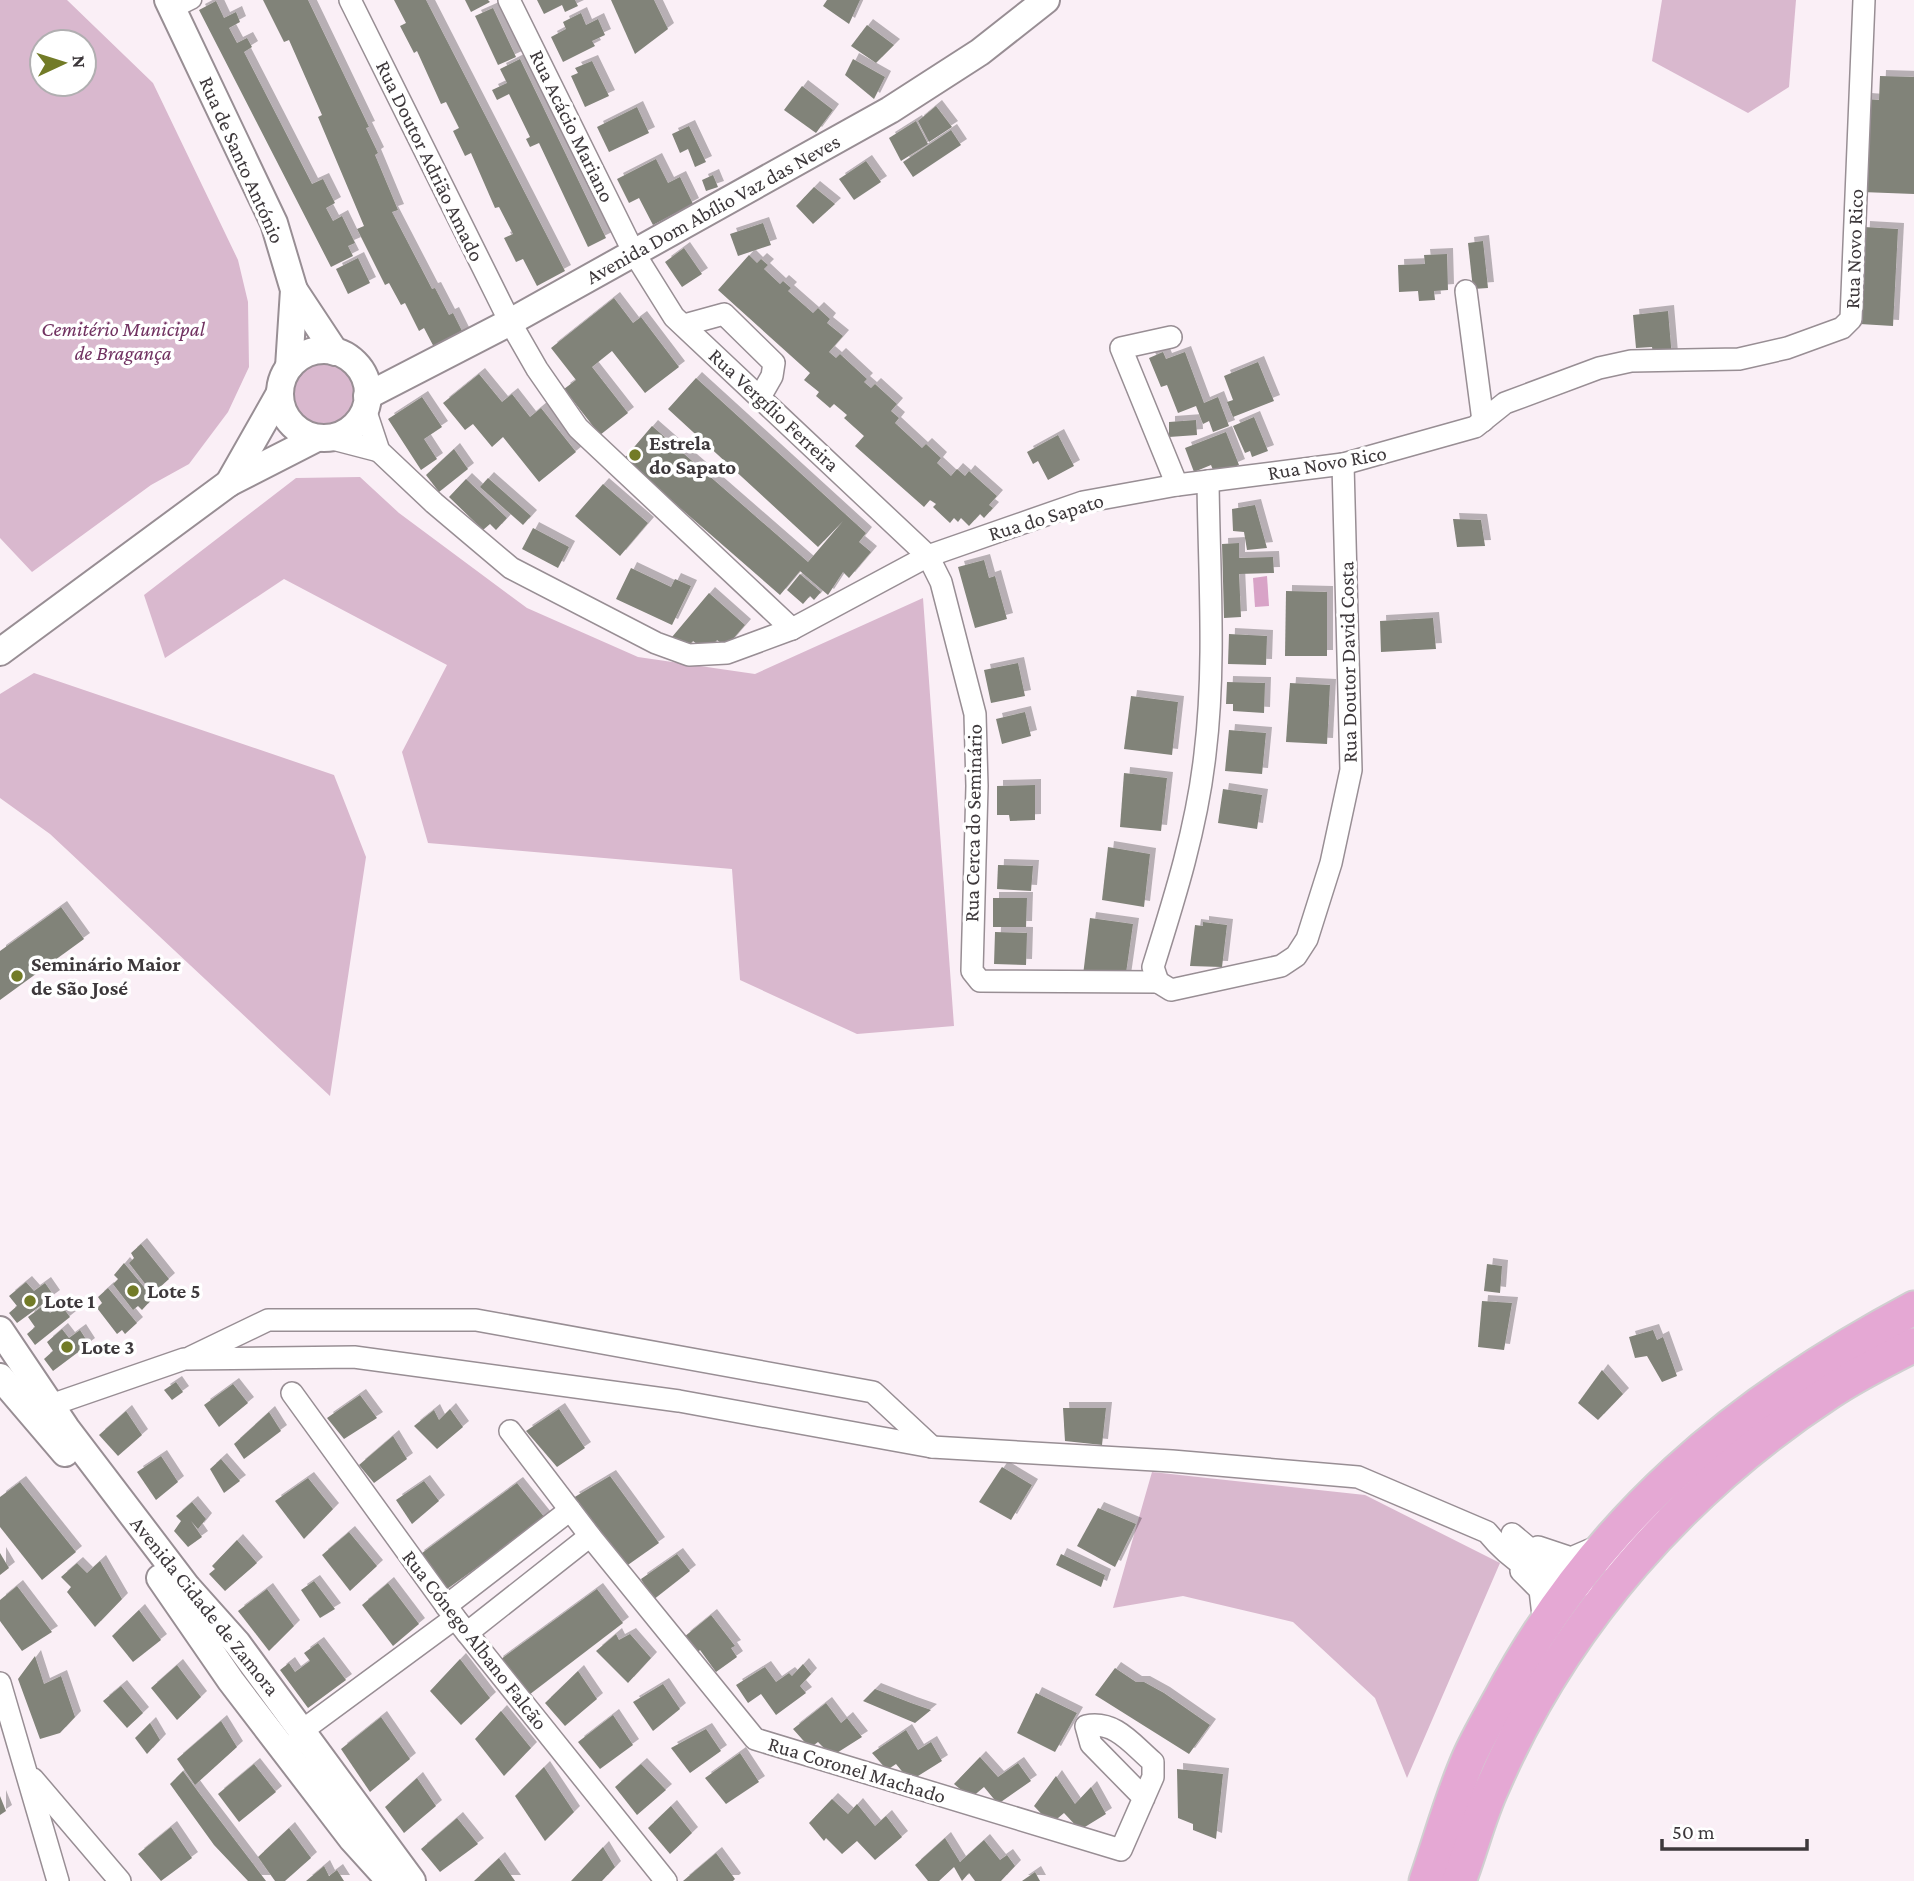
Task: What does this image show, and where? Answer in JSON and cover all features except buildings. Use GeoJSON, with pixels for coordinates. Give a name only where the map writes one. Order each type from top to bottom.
{"type":"FeatureCollection","features":[{"type":"Feature","properties":{"kind":"main road"},"geometry":{"type":"LineString","coordinates":[[1426,1881],[1468,1760],[1515,1671],[1570,1587],[1640,1505],[1715,1435],[1841,1347],[1914,1308]]}},
{"type":"Feature","properties":{"kind":"main road"},"geometry":{"type":"LineString","coordinates":[[1459,1881],[1492,1788],[1541,1691],[1597,1606],[1674,1517],[1752,1447],[1831,1391],[1914,1345]]}},
{"type":"Feature","properties":{"kind":"street","name":"Rua Doutor Adrião Amado"},"geometry":{"type":"LineString","coordinates":[[351,0],[510,323],[537,369],[578,428],[792,629]]}},
{"type":"Feature","properties":{"kind":"street","name":"Rua Acácio Mariano"},"geometry":{"type":"LineString","coordinates":[[509,0],[634,253]]}},
{"type":"Feature","properties":{"kind":"street","name":"Avenida Dom Abílio Vaz das Neves"},"geometry":{"type":"LineString","coordinates":[[366,402],[408,374],[510,323],[890,110],[979,52],[1046,0]]}},
{"type":"Feature","properties":{"kind":"street","name":"Rua Novo Rico"},"geometry":{"type":"LineString","coordinates":[[1208,481],[1343,464],[1422,444],[1475,427],[1505,403],[1599,368],[1631,361],[1739,359],[1787,348],[1842,328],[1851,319],[1864,0]]}},
{"type":"Feature","properties":{"kind":"street","name":"Rua de Santo António"},"geometry":{"type":"LineString","coordinates":[[178,3],[274,223],[294,290],[289,367]]}},
{"type":"Feature","properties":{"kind":"street","name":"Rua Vergílio Ferreira"},"geometry":{"type":"LineString","coordinates":[[634,253],[674,317],[928,556]]}},
{"type":"Feature","properties":{"kind":"street"},"geometry":{"type":"LineString","coordinates":[[280,393],[287,419],[297,429],[379,451],[366,402],[366,382],[342,355],[294,290]]}},
{"type":"Feature","properties":{"kind":"street"},"geometry":{"type":"LineString","coordinates":[[1466,291],[1483,421]]}},
{"type":"Feature","properties":{"kind":"street"},"geometry":{"type":"LineString","coordinates":[[684,325],[724,314],[774,363],[772,376],[760,397]]}},
{"type":"Feature","properties":{"kind":"street"},"geometry":{"type":"LineString","coordinates":[[1171,337],[1121,348],[1177,485]]}},
{"type":"Feature","properties":{"kind":"street"},"geometry":{"type":"LineString","coordinates":[[229,483],[280,393],[289,367],[309,352],[342,355],[383,371],[408,374]]}},
{"type":"Feature","properties":{"kind":"street"},"geometry":{"type":"LineString","coordinates":[[0,652],[229,483],[323,438],[351,429],[366,402]]}},
{"type":"Feature","properties":{"kind":"street","name":"Rua do Sapato"},"geometry":{"type":"LineString","coordinates":[[379,451],[434,503],[511,568],[656,643],[689,655],[727,653],[792,629],[928,556],[1083,502],[1208,481]]}},
{"type":"Feature","properties":{"kind":"street","name":"Rua Doutor David Costa"},"geometry":{"type":"LineString","coordinates":[[972,971],[980,981],[1158,982],[1171,990],[1281,966],[1296,956],[1307,939],[1331,863],[1351,770],[1343,464]]}},
{"type":"Feature","properties":{"kind":"street"},"geometry":{"type":"LineString","coordinates":[[1158,982],[1153,967],[1186,863],[1205,755],[1211,679],[1208,481]]}},
{"type":"Feature","properties":{"kind":"street","name":"Rua Cerca do Seminário"},"geometry":{"type":"LineString","coordinates":[[928,556],[941,582],[975,714],[977,786],[972,971]]}},
{"type":"Feature","properties":{"kind":"street"},"geometry":{"type":"LineString","coordinates":[[51,1405],[184,1359],[268,1320],[476,1320],[873,1392],[932,1447]]}},
{"type":"Feature","properties":{"kind":"street","name":"Avenida Cidade de Zamora"},"geometry":{"type":"LineString","coordinates":[[4,1337],[66,1428],[187,1587],[237,1643],[412,1881]]}},
{"type":"Feature","properties":{"kind":"street"},"geometry":{"type":"LineString","coordinates":[[184,1359],[354,1357],[679,1401],[932,1447],[1172,1461],[1358,1477],[1499,1538],[1552,1554],[1571,1558],[1612,1538]]}},
{"type":"Feature","properties":{"kind":"street","name":"Avenida Cidade de Zamora"},"geometry":{"type":"LineString","coordinates":[[0,1377],[62,1450],[174,1598],[231,1681],[332,1813],[390,1881]]}},
{"type":"Feature","properties":{"kind":"street","name":"Rua Cónego Albano Falcão"},"geometry":{"type":"LineString","coordinates":[[292,1392],[456,1619],[666,1881]]}},
{"type":"Feature","properties":{"kind":"street","name":"Rua Coronel Machado"},"geometry":{"type":"LineString","coordinates":[[510,1431],[590,1536],[755,1739],[1121,1850],[1144,1798]]}},
{"type":"Feature","properties":{"kind":"street"},"geometry":{"type":"LineString","coordinates":[[456,1619],[570,1510]]}},
{"type":"Feature","properties":{"kind":"street"},"geometry":{"type":"LineString","coordinates":[[1570,1587],[1582,1586],[1599,1578],[1637,1535],[1653,1524],[1674,1517]]}},
{"type":"Feature","properties":{"kind":"street"},"geometry":{"type":"LineString","coordinates":[[332,1813],[329,1797],[297,1750],[297,1738],[303,1730],[456,1619],[590,1536]]}},
{"type":"Feature","properties":{"kind":"street"},"geometry":{"type":"LineString","coordinates":[[1492,1788],[1498,1737],[1574,1609],[1566,1577],[1499,1538]]}},
{"type":"Feature","properties":{"kind":"street"},"geometry":{"type":"LineString","coordinates":[[1499,1538],[1508,1560],[1540,1590],[1544,1625]]}},
{"type":"Feature","properties":{"kind":"street"},"geometry":{"type":"LineString","coordinates":[[231,1681],[248,1690],[276,1727],[303,1730]]}},
{"type":"Feature","properties":{"kind":"street"},"geometry":{"type":"LineString","coordinates":[[0,1683],[58,1881]]}},
{"type":"Feature","properties":{"kind":"street"},"geometry":{"type":"LineString","coordinates":[[27,1772],[120,1881]]}},
{"type":"Feature","properties":{"kind":"green space","name":"Cemitério Municipal de Bragança"},"geometry":{"type":"Polygon","coordinates":[[[0,0],[67,0],[96,28],[28,28],[28,98],[98,98],[98,30],[153,83],[238,260],[248,302],[249,367],[228,412],[189,464],[151,485],[32,572],[0,538],[0,0]]]}},
{"type":"Feature","properties":{"kind":"green space"},"geometry":{"type":"Polygon","coordinates":[[[1662,0],[1796,0],[1789,87],[1748,113],[1652,61],[1662,0]]]}},
{"type":"Feature","properties":{"kind":"green space"},"geometry":{"type":"Polygon","coordinates":[[[322,362],[345,371],[354,394],[345,417],[322,426],[299,417],[290,394],[299,371],[322,362]]]}},
{"type":"Feature","properties":{"kind":"green space"},"geometry":{"type":"Polygon","coordinates":[[[360,477],[399,513],[527,608],[638,657],[755,674],[923,598],[954,1026],[857,1034],[740,980],[732,869],[428,843],[402,752],[447,665],[284,579],[165,658],[144,595],[296,478],[360,477]]]}},
{"type":"Feature","properties":{"kind":"green space"},"geometry":{"type":"Polygon","coordinates":[[[34,673],[334,775],[366,857],[330,1096],[50,834],[0,798],[0,694],[34,673]]]}},
{"type":"Feature","properties":{"kind":"green space"},"geometry":{"type":"Polygon","coordinates":[[[1152,1472],[1365,1495],[1500,1563],[1407,1778],[1375,1698],[1293,1622],[1183,1596],[1113,1608],[1152,1472]]]}},
{"type":"Feature","properties":{"kind":"shaded area"},"geometry":{"type":"Polygon","coordinates":[[[1267,576],[1269,606],[1255,607],[1253,578],[1267,576]]]}},
{"type":"Feature","properties":{"kind":"place","name":"Estrela do Sapato"},"geometry":{"type":"Point","coordinates":[635,455]}},
{"type":"Feature","properties":{"kind":"place","name":"Seminário Maior de São José"},"geometry":{"type":"Point","coordinates":[17,976]}},
{"type":"Feature","properties":{"kind":"place","name":"Lote 5"},"geometry":{"type":"Point","coordinates":[133,1291]}},
{"type":"Feature","properties":{"kind":"place","name":"Lote 1"},"geometry":{"type":"Point","coordinates":[30,1301]}},
{"type":"Feature","properties":{"kind":"place","name":"Lote 3"},"geometry":{"type":"Point","coordinates":[67,1347]}}]}
